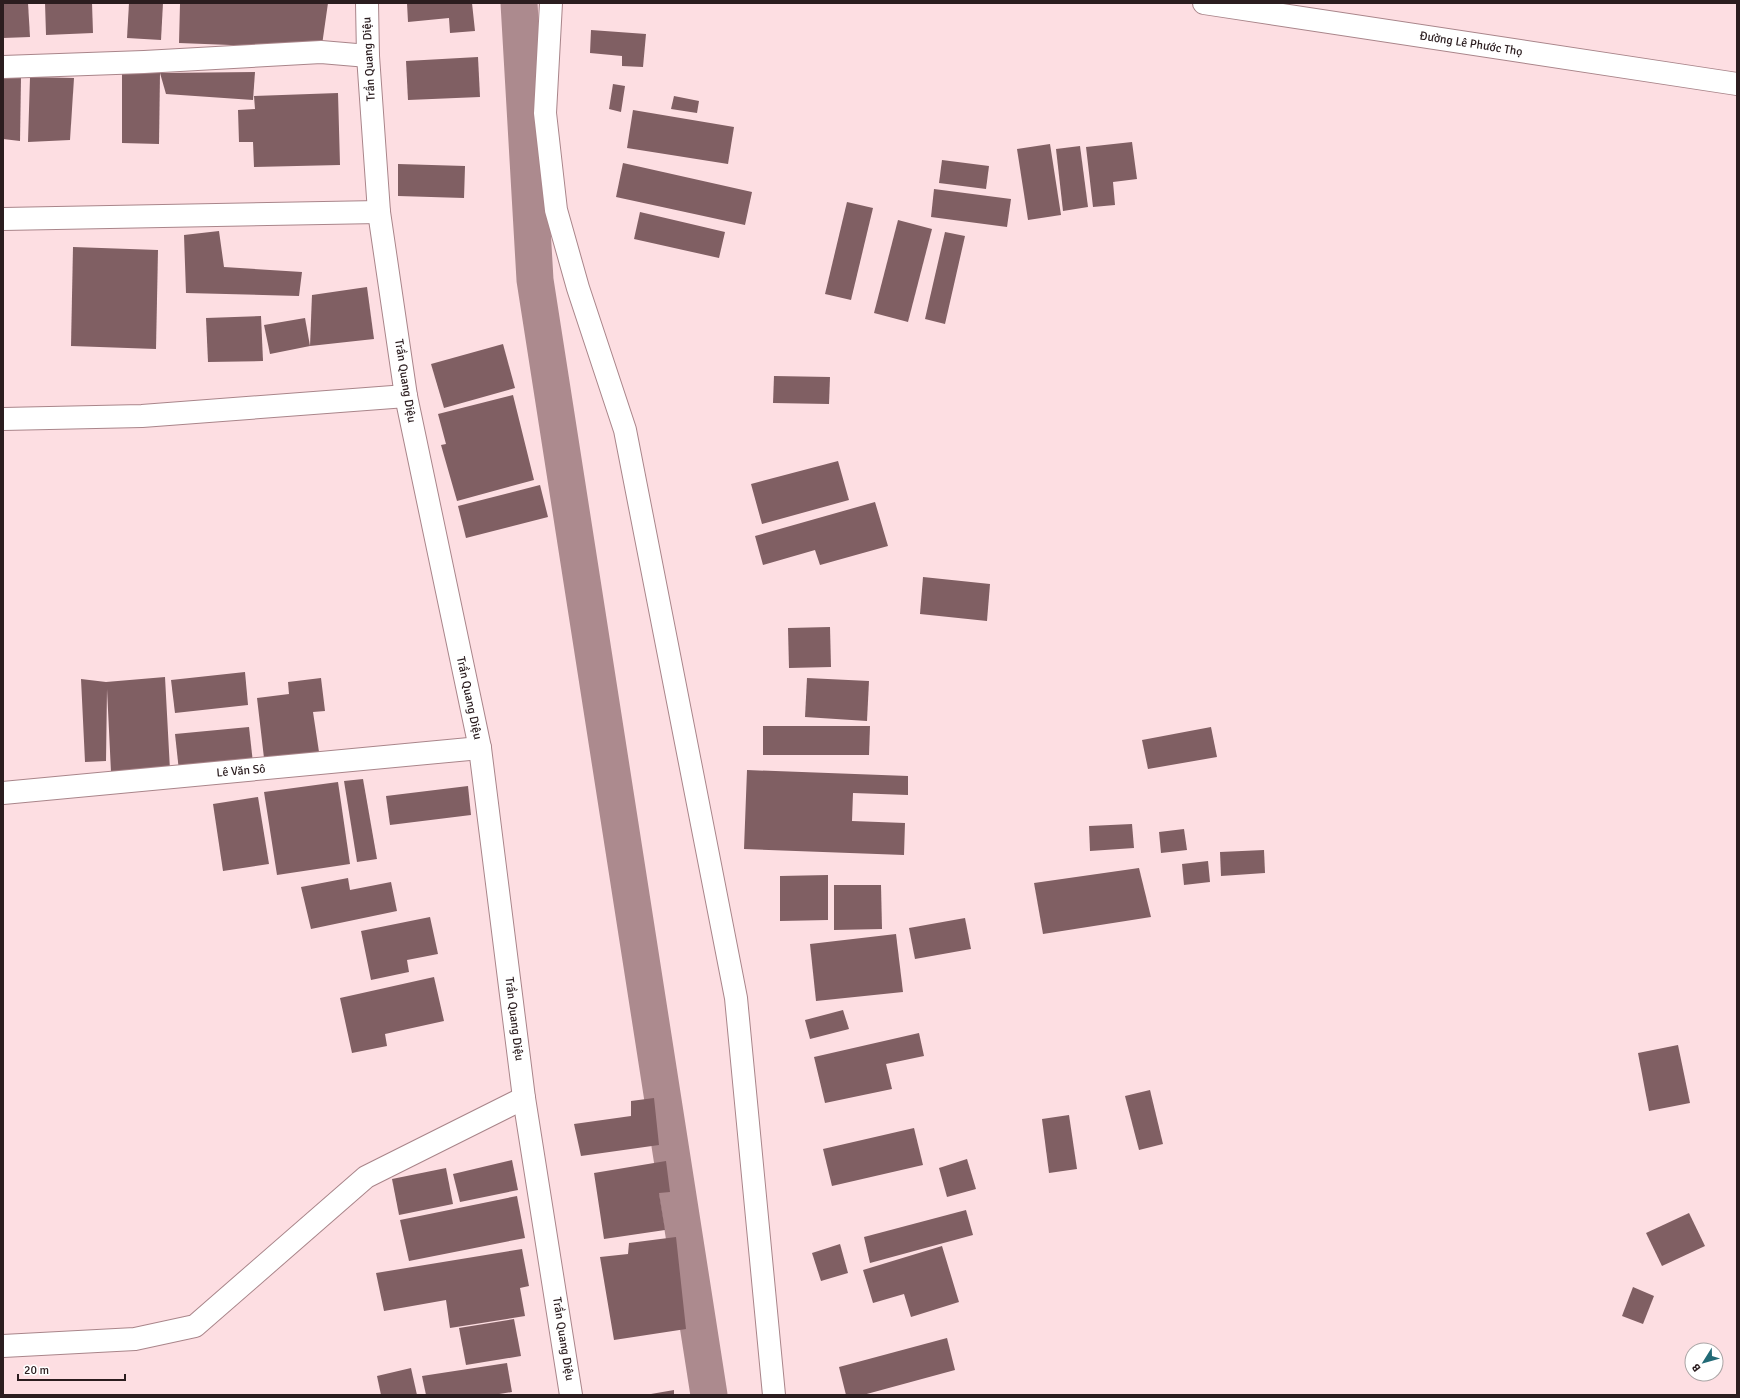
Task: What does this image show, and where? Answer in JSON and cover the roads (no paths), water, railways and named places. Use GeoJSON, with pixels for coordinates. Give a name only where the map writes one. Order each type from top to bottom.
{"type":"FeatureCollection","features":[{"type":"Feature","properties":{"kind":"street","name":"Trần Quang Diệu"},"geometry":{"type":"LineString","coordinates":[[367,3],[368,56],[379,212],[406,396],[480,748],[524,1098],[571,1395]]}},
{"type":"Feature","properties":{"kind":"street"},"geometry":{"type":"LineString","coordinates":[[551,3],[545,113],[556,210],[578,288],[625,430],[736,998],[774,1395]]}},
{"type":"Feature","properties":{"kind":"street","name":"Đường Lê Phước Thọ"},"geometry":{"type":"LineString","coordinates":[[1204,3],[1737,84]]}},
{"type":"Feature","properties":{"kind":"street"},"geometry":{"type":"LineString","coordinates":[[3,67],[144,62],[321,52],[368,56]]}},
{"type":"Feature","properties":{"kind":"street"},"geometry":{"type":"LineString","coordinates":[[3,219],[379,212]]}},
{"type":"Feature","properties":{"kind":"street"},"geometry":{"type":"LineString","coordinates":[[3,419],[142,416],[406,396]]}},
{"type":"Feature","properties":{"kind":"street","name":"Lê Văn Sô"},"geometry":{"type":"LineString","coordinates":[[3,794],[480,748]]}},
{"type":"Feature","properties":{"kind":"street"},"geometry":{"type":"LineString","coordinates":[[3,1346],[135,1339],[195,1326],[366,1177],[524,1098]]}},
{"type":"Feature","properties":{"kind":"waterway"},"geometry":{"type":"LineString","coordinates":[[519,3],[535,280],[709,1395]]}}]}
